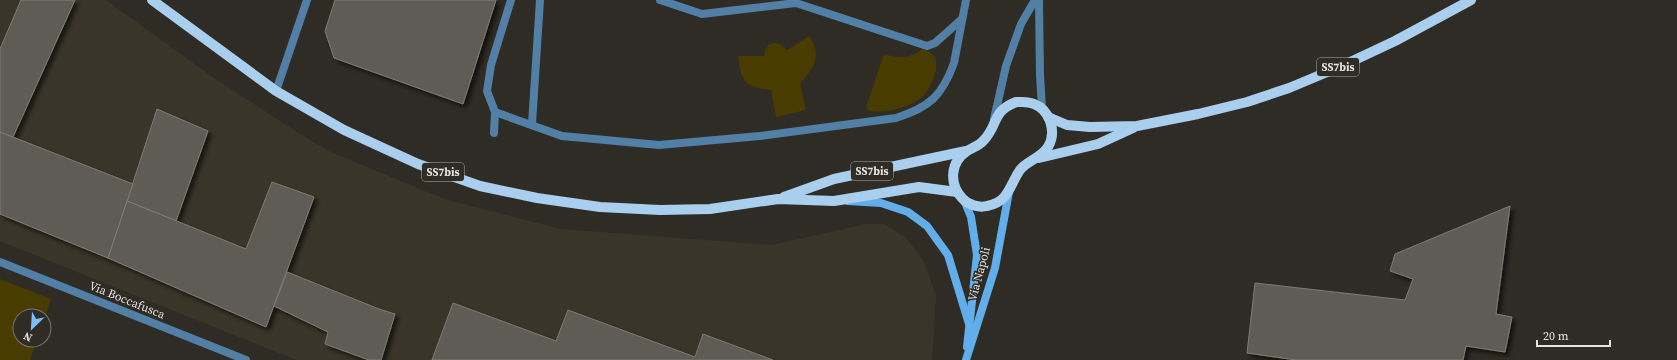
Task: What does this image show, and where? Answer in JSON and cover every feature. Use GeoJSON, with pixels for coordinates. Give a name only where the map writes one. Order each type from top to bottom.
{"type":"FeatureCollection","features":[{"type":"Feature","properties":{"kind":"main road","name":"SS7bis"},"geometry":{"type":"LineString","coordinates":[[152,0],[276,91],[344,130],[418,164],[480,186],[537,198],[600,207],[660,210],[710,209],[778,199],[834,201],[919,187],[960,196]]}},
{"type":"Feature","properties":{"kind":"main road","name":"SS7bis"},"geometry":{"type":"LineString","coordinates":[[1045,113],[1067,125],[1090,127],[1137,126],[1198,114],[1247,102],[1289,88],[1395,41],[1471,0]]}},
{"type":"Feature","properties":{"kind":"main road"},"geometry":{"type":"LineString","coordinates":[[1016,102],[1025,102],[1034,104],[1045,113],[1052,126],[1052,137],[1048,147],[1041,155],[1021,169],[1012,182],[1009,192],[1002,200],[988,206],[973,205],[960,196],[954,183],[953,174],[955,165],[960,157],[968,151],[976,148],[985,139],[992,128],[994,119],[1000,112],[1007,106],[1016,102]]}},
{"type":"Feature","properties":{"kind":"main road","name":"SS7bis"},"geometry":{"type":"LineString","coordinates":[[1032,160],[1098,144],[1137,126]]}},
{"type":"Feature","properties":{"kind":"main road","name":"SS7bis"},"geometry":{"type":"LineString","coordinates":[[778,199],[834,179],[968,151]]}},
{"type":"Feature","properties":{"kind":"main road","name":"Via Napoli"},"geometry":{"type":"LineString","coordinates":[[966,360],[995,268],[1009,192]]}},
{"type":"Feature","properties":{"kind":"main road","name":"Via Napoli"},"geometry":{"type":"LineString","coordinates":[[960,196],[971,217],[977,255],[966,360]]}},
{"type":"Feature","properties":{"kind":"main road"},"geometry":{"type":"LineString","coordinates":[[834,201],[881,203],[908,212],[927,226],[948,255],[969,324]]}},
{"type":"Feature","properties":{"kind":"street"},"geometry":{"type":"LineString","coordinates":[[276,91],[307,0]]}},
{"type":"Feature","properties":{"kind":"street"},"geometry":{"type":"LineString","coordinates":[[494,133],[495,112],[487,91],[491,65],[511,0]]}},
{"type":"Feature","properties":{"kind":"street"},"geometry":{"type":"LineString","coordinates":[[532,124],[540,0]]}},
{"type":"Feature","properties":{"kind":"street"},"geometry":{"type":"LineString","coordinates":[[660,0],[702,14],[796,2],[927,46],[935,43],[962,20]]}},
{"type":"Feature","properties":{"kind":"street"},"geometry":{"type":"LineString","coordinates":[[495,112],[562,136],[659,145],[760,136],[896,118],[916,111],[933,100],[940,92],[954,63],[966,0]]}},
{"type":"Feature","properties":{"kind":"street"},"geometry":{"type":"LineString","coordinates":[[994,119],[1006,66],[1021,24],[1035,0]]}},
{"type":"Feature","properties":{"kind":"street"},"geometry":{"type":"LineString","coordinates":[[1039,0],[1040,75],[1045,113]]}},
{"type":"Feature","properties":{"kind":"street","name":"Via Boccafusca"},"geometry":{"type":"LineString","coordinates":[[0,262],[246,360]]}},
{"type":"Feature","properties":{"kind":"shaded area"},"geometry":{"type":"Polygon","coordinates":[[[0,0],[106,0],[214,78],[311,141],[331,152],[447,200],[561,229],[772,245],[866,224],[885,224],[906,238],[924,261],[936,296],[932,360],[296,360],[0,241],[0,0]]]}},
{"type":"Feature","properties":{"kind":"shaded area"},"geometry":{"type":"Polygon","coordinates":[[[809,36],[813,43],[816,55],[813,67],[800,83],[806,110],[776,117],[771,90],[749,85],[743,77],[738,56],[764,56],[767,47],[772,43],[779,44],[787,50],[809,36]]]}},
{"type":"Feature","properties":{"kind":"shaded area"},"geometry":{"type":"Polygon","coordinates":[[[922,49],[930,52],[936,63],[934,77],[923,96],[911,104],[897,109],[881,112],[868,110],[866,107],[883,56],[910,56],[922,49]]]}},
{"type":"Feature","properties":{"kind":"shaded area"},"geometry":{"type":"Polygon","coordinates":[[[0,279],[51,299],[48,308],[12,308],[12,348],[34,348],[30,360],[0,360],[0,279]]]}},
{"type":"Feature","properties":{"kind":"building"},"geometry":{"type":"Polygon","coordinates":[[[21,0],[75,0],[13,137],[0,132],[0,49],[21,0]]]}},
{"type":"Feature","properties":{"kind":"building"},"geometry":{"type":"Polygon","coordinates":[[[335,0],[496,0],[463,104],[334,58],[325,31],[335,0]]]}},
{"type":"Feature","properties":{"kind":"building"},"geometry":{"type":"Polygon","coordinates":[[[157,109],[208,131],[176,221],[127,201],[157,109]]]}},
{"type":"Feature","properties":{"kind":"building"},"geometry":{"type":"Polygon","coordinates":[[[0,132],[133,184],[108,258],[0,214],[0,132]]]}},
{"type":"Feature","properties":{"kind":"building"},"geometry":{"type":"Polygon","coordinates":[[[272,182],[314,197],[266,327],[108,258],[127,201],[246,249],[272,182]]]}},
{"type":"Feature","properties":{"kind":"building"},"geometry":{"type":"Polygon","coordinates":[[[1510,206],[1496,314],[1512,317],[1505,352],[1466,346],[1463,360],[1296,360],[1247,353],[1255,283],[1405,300],[1413,279],[1390,271],[1395,254],[1510,206]]]}},
{"type":"Feature","properties":{"kind":"building"},"geometry":{"type":"Polygon","coordinates":[[[287,272],[395,314],[381,360],[369,360],[325,344],[328,332],[274,306],[287,272]]]}},
{"type":"Feature","properties":{"kind":"building"},"geometry":{"type":"Polygon","coordinates":[[[453,303],[556,341],[568,310],[695,357],[703,334],[773,360],[432,360],[453,303]]]}}]}
